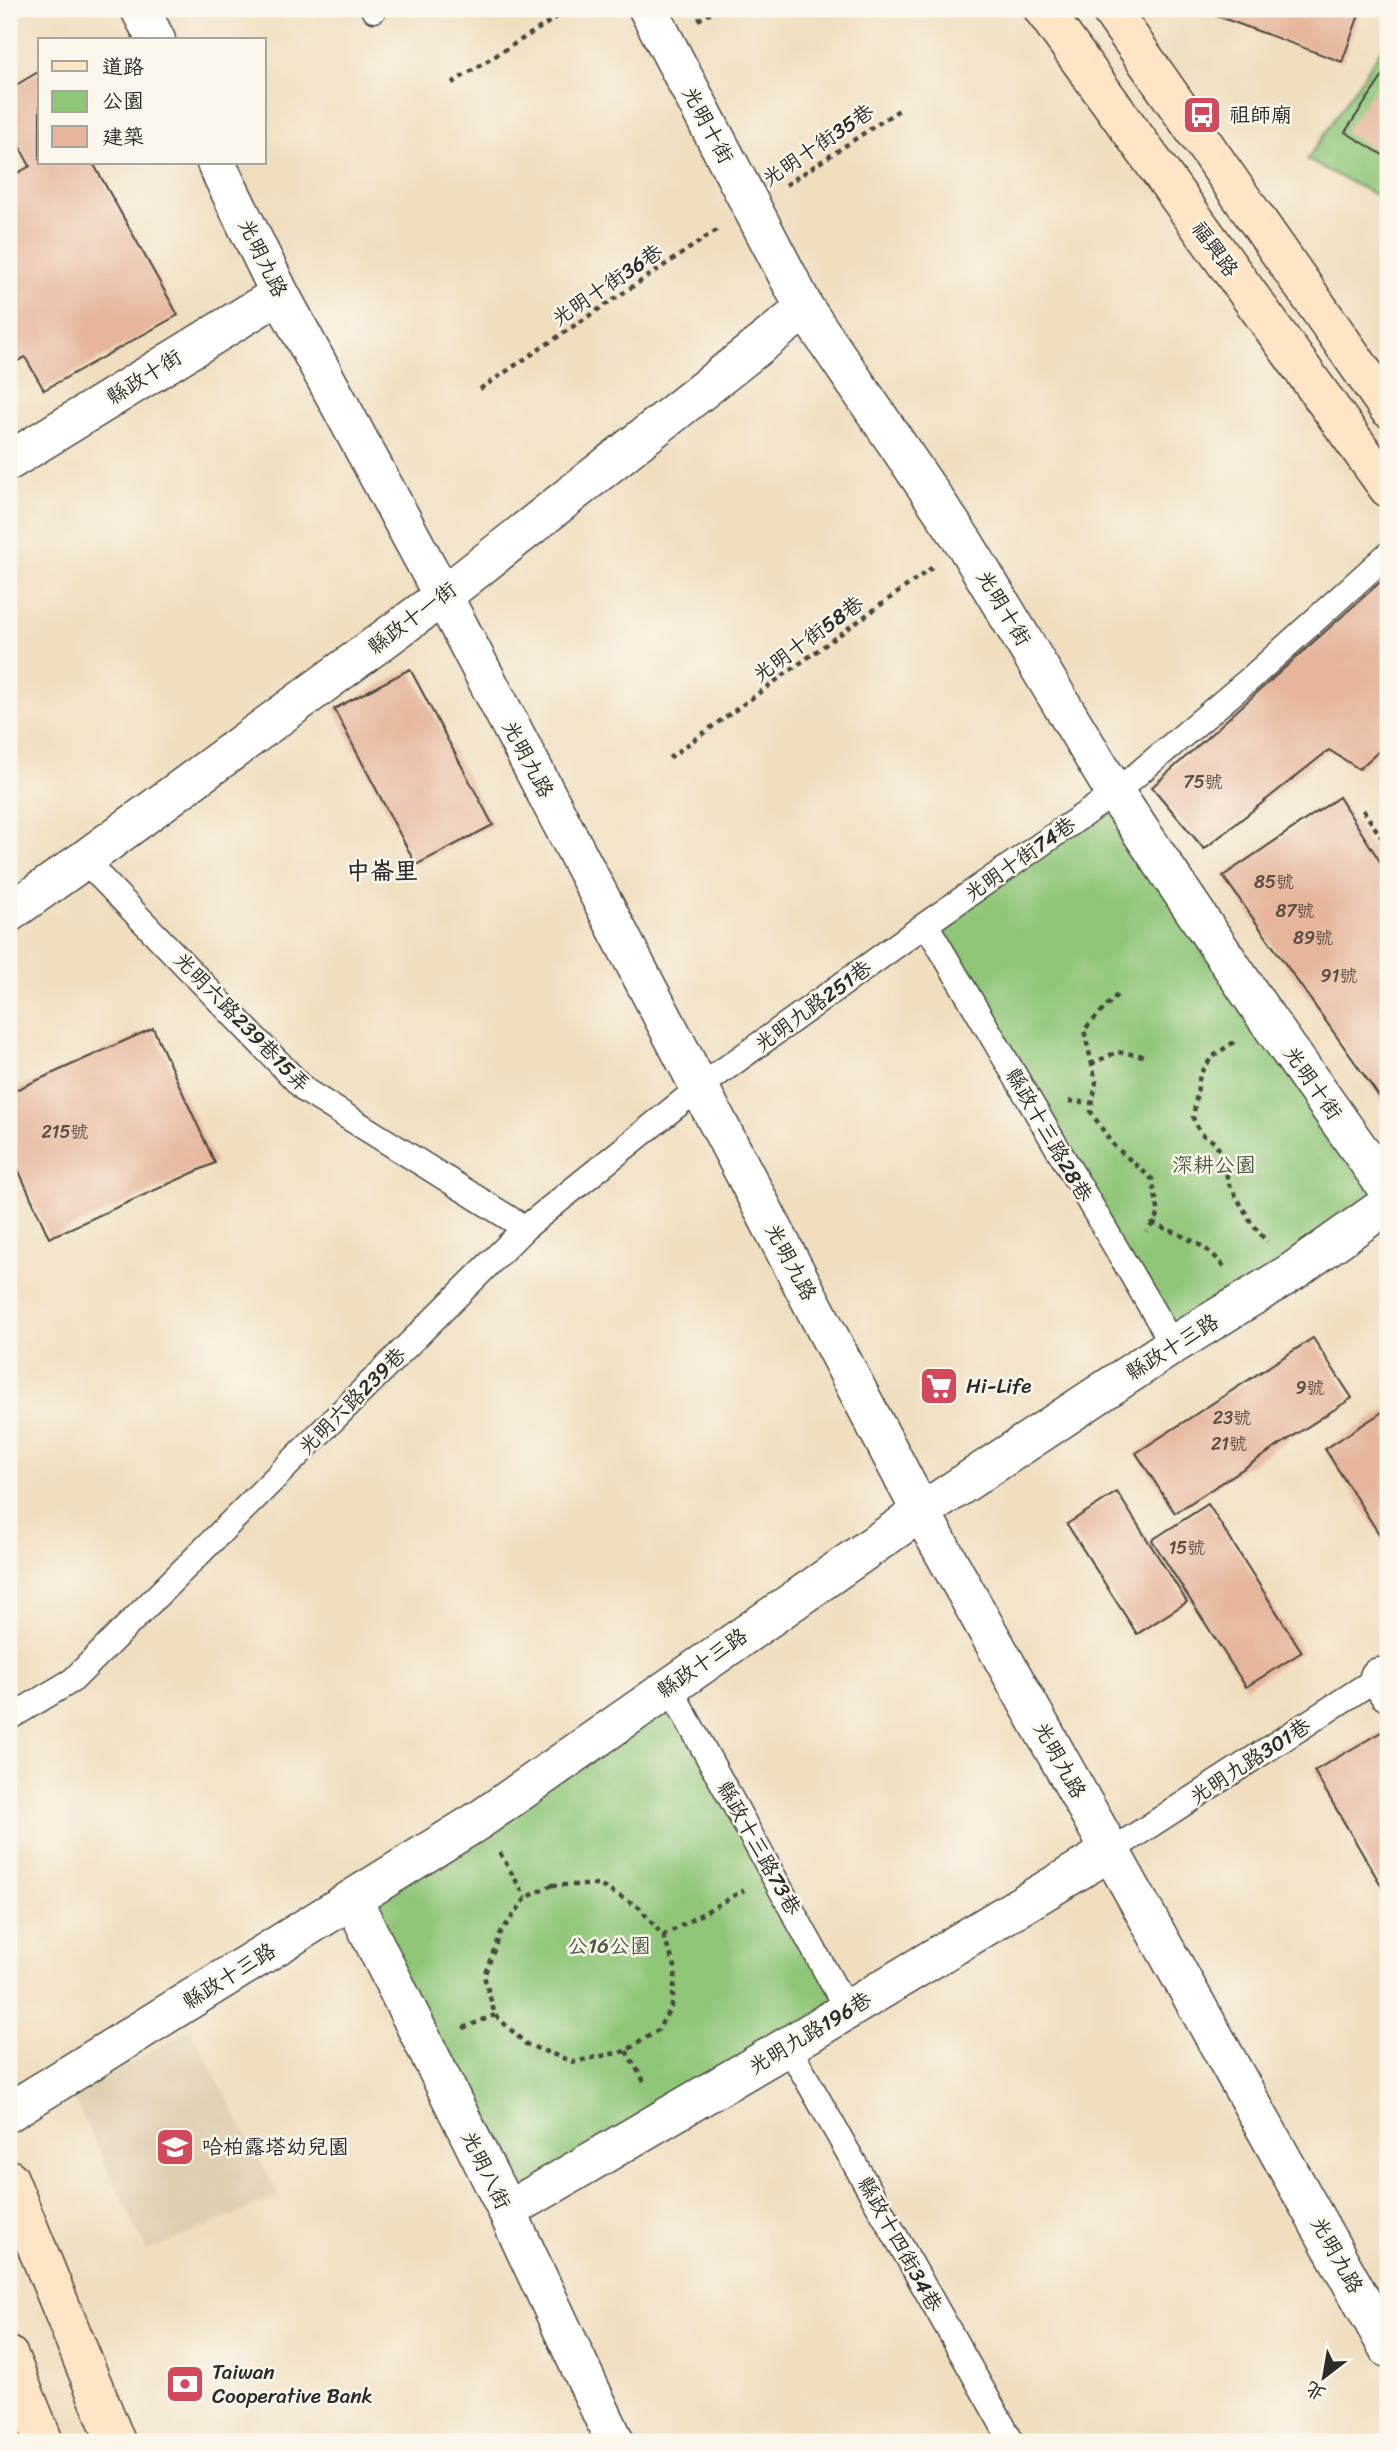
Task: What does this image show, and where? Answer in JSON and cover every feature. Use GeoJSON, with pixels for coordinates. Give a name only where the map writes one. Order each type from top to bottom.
{"type":"FeatureCollection","features":[{"type":"Feature","properties":{"kind":"street"},"geometry":{"type":"LineString","coordinates":[[140,9],[155,38]]}},
{"type":"Feature","properties":{"kind":"street","name":"光明十街"},"geometry":{"type":"LineString","coordinates":[[648,9],[805,309],[965,544],[1115,793],[1267,1018],[1388,1190]]}},
{"type":"Feature","properties":{"kind":"street","name":"福興路"},"geometry":{"type":"LineString","coordinates":[[1043,9],[1388,488]]}},
{"type":"Feature","properties":{"kind":"street"},"geometry":{"type":"LineString","coordinates":[[1110,9],[1388,408]]}},
{"type":"Feature","properties":{"kind":"street","name":"光明九路"},"geometry":{"type":"LineString","coordinates":[[216,164],[280,294],[443,596],[921,1512],[1388,2348]]}},
{"type":"Feature","properties":{"kind":"street","name":"縣政十街"},"geometry":{"type":"LineString","coordinates":[[9,461],[280,294]]}},
{"type":"Feature","properties":{"kind":"street","name":"縣政十一街"},"geometry":{"type":"LineString","coordinates":[[9,913],[443,596],[805,309]]}},
{"type":"Feature","properties":{"kind":"street","name":"縣政十三路"},"geometry":{"type":"LineString","coordinates":[[9,2112],[481,1819],[921,1512],[1173,1345],[1292,1272],[1388,1204]]}},
{"type":"Feature","properties":{"kind":"street","name":"光明九路196巷"},"geometry":{"type":"LineString","coordinates":[[507,2211],[788,2046],[1111,1851]]}},
{"type":"Feature","properties":{"kind":"street","name":"光明八街"},"geometry":{"type":"LineString","coordinates":[[353,1900],[507,2211],[615,2442]]}},
{"type":"Feature","properties":{"kind":"street"},"geometry":{"type":"LineString","coordinates":[[9,2179],[116,2442]]}},
{"type":"Feature","properties":{"kind":"street"},"geometry":{"type":"LineString","coordinates":[[9,2356],[44,2442]]}},
{"type":"Feature","properties":{"kind":"lane","name":"光明十街74巷"},"geometry":{"type":"LineString","coordinates":[[926,924],[1115,793],[1251,678],[1388,554]]}},
{"type":"Feature","properties":{"kind":"lane","name":"光明六路239巷15弄"},"geometry":{"type":"LineString","coordinates":[[84,860],[306,1091],[525,1228]]}},
{"type":"Feature","properties":{"kind":"lane","name":"光明九路251巷"},"geometry":{"type":"LineString","coordinates":[[700,1087],[926,924]]}},
{"type":"Feature","properties":{"kind":"lane","name":"縣政十三路28巷"},"geometry":{"type":"LineString","coordinates":[[926,924],[1173,1345]]}},
{"type":"Feature","properties":{"kind":"lane","name":"光明六路239巷"},"geometry":{"type":"LineString","coordinates":[[9,1718],[73,1679],[525,1228],[700,1087]]}},
{"type":"Feature","properties":{"kind":"lane","name":"光明九路301巷"},"geometry":{"type":"LineString","coordinates":[[1111,1851],[1385,1680]]}},
{"type":"Feature","properties":{"kind":"lane","name":"縣政十三路73巷"},"geometry":{"type":"LineString","coordinates":[[669,1686],[847,2010]]}},
{"type":"Feature","properties":{"kind":"lane","name":"縣政十四街34巷"},"geometry":{"type":"LineString","coordinates":[[788,2046],[1012,2442]]}},
{"type":"Feature","properties":{"kind":"path"},"geometry":{"type":"LineString","coordinates":[[452,83],[570,9]]}},
{"type":"Feature","properties":{"kind":"path","name":"光明十街35巷"},"geometry":{"type":"LineString","coordinates":[[751,208],[902,108]]}},
{"type":"Feature","properties":{"kind":"path","name":"光明十街36巷"},"geometry":{"type":"LineString","coordinates":[[480,389],[751,208]]}},
{"type":"Feature","properties":{"kind":"path","name":"光明十街58巷"},"geometry":{"type":"LineString","coordinates":[[669,758],[965,544]]}},
{"type":"Feature","properties":{"kind":"path"},"geometry":{"type":"LineString","coordinates":[[1363,810],[1388,847]]}},
{"type":"Feature","properties":{"kind":"path"},"geometry":{"type":"LineString","coordinates":[[1118,995],[1084,1030],[1096,1082],[1091,1112],[1112,1144],[1152,1179],[1159,1214],[1143,1238],[1120,1255]]}},
{"type":"Feature","properties":{"kind":"path"},"geometry":{"type":"LineString","coordinates":[[1267,1018],[1213,1057],[1200,1073],[1193,1118],[1200,1133],[1214,1142],[1223,1155],[1228,1182],[1252,1224],[1292,1272]]}},
{"type":"Feature","properties":{"kind":"path"},"geometry":{"type":"LineString","coordinates":[[1091,1064],[1117,1052],[1145,1056]]}},
{"type":"Feature","properties":{"kind":"path"},"geometry":{"type":"LineString","coordinates":[[1152,1223],[1190,1238],[1218,1259],[1247,1301]]}},
{"type":"Feature","properties":{"kind":"path"},"geometry":{"type":"LineString","coordinates":[[481,1819],[526,1898]]}},
{"type":"Feature","properties":{"kind":"path"},"geometry":{"type":"LineString","coordinates":[[663,1936],[773,1872]]}},
{"type":"Feature","properties":{"kind":"path"},"geometry":{"type":"LineString","coordinates":[[552,1885],[599,1885],[639,1907],[663,1936],[676,1969],[672,2005],[658,2030],[626,2051],[573,2062],[526,2043],[495,2015],[484,1976],[501,1932],[526,1898],[552,1885]]}},
{"type":"Feature","properties":{"kind":"shaded area","name":"哈柏露塔幼兒園"},"geometry":{"type":"Polygon","coordinates":[[[190,2029],[279,2196],[147,2251],[73,2097],[190,2029]]]}},
{"type":"Feature","properties":{"kind":"green space"},"geometry":{"type":"Polygon","coordinates":[[[1388,39],[1388,201],[1307,160],[1388,39]]]}},
{"type":"Feature","properties":{"kind":"green space","name":"深耕公園"},"geometry":{"type":"Polygon","coordinates":[[[1115,793],[1388,1190],[1173,1345],[926,924],[1115,793]]]}},
{"type":"Feature","properties":{"kind":"green space","name":"公16公園"},"geometry":{"type":"Polygon","coordinates":[[[669,1686],[847,2010],[507,2211],[353,1900],[669,1686]]]}},
{"type":"Feature","properties":{"kind":"building"},"geometry":{"type":"Polygon","coordinates":[[[1198,9],[1361,9],[1342,62],[1198,9]]]}},
{"type":"Feature","properties":{"kind":"building"},"geometry":{"type":"Polygon","coordinates":[[[38,72],[38,164],[94,164],[178,315],[44,390],[25,357],[9,366],[9,178],[30,166],[9,127],[9,89],[38,72]]]}},
{"type":"Feature","properties":{"kind":"building"},"geometry":{"type":"Polygon","coordinates":[[[1385,73],[1388,75],[1388,158],[1345,132],[1385,73]]]}},
{"type":"Feature","properties":{"kind":"building"},"geometry":{"type":"Polygon","coordinates":[[[1388,575],[1388,743],[1359,769],[1329,750],[1204,849],[1152,787],[1388,575]]]}},
{"type":"Feature","properties":{"kind":"building"},"geometry":{"type":"Polygon","coordinates":[[[410,669],[493,825],[416,865],[334,709],[410,669]]]}},
{"type":"Feature","properties":{"kind":"building"},"geometry":{"type":"Polygon","coordinates":[[[1339,797],[1388,874],[1388,1109],[1223,876],[1339,797]]]}},
{"type":"Feature","properties":{"kind":"building"},"geometry":{"type":"Polygon","coordinates":[[[153,1028],[215,1163],[49,1238],[9,1149],[9,1093],[153,1028]]]}},
{"type":"Feature","properties":{"kind":"building"},"geometry":{"type":"Polygon","coordinates":[[[1313,1338],[1352,1398],[1175,1513],[1136,1453],[1313,1338]]]}},
{"type":"Feature","properties":{"kind":"building"},"geometry":{"type":"Polygon","coordinates":[[[1387,1409],[1388,1411],[1388,1548],[1325,1449],[1387,1409]]]}},
{"type":"Feature","properties":{"kind":"building"},"geometry":{"type":"Polygon","coordinates":[[[1117,1492],[1187,1602],[1137,1634],[1067,1524],[1117,1492]]]}},
{"type":"Feature","properties":{"kind":"building"},"geometry":{"type":"Polygon","coordinates":[[[1208,1504],[1302,1652],[1246,1687],[1152,1540],[1208,1504]]]}},
{"type":"Feature","properties":{"kind":"building"},"geometry":{"type":"Polygon","coordinates":[[[1388,1728],[1388,1897],[1314,1771],[1388,1728]]]}},
{"type":"Feature","properties":{"kind":"place","name":"祖師廟"},"geometry":{"type":"Point","coordinates":[1202,115]}},
{"type":"Feature","properties":{"kind":"place","name":"Hi-Life"},"geometry":{"type":"Point","coordinates":[939,1386]}},
{"type":"Feature","properties":{"kind":"place","name":"哈柏露塔幼兒園"},"geometry":{"type":"Point","coordinates":[175,2147]}},
{"type":"Feature","properties":{"kind":"place","name":"Taiwan Cooperative Bank"},"geometry":{"type":"Point","coordinates":[185,2384]}},
{"type":"Feature","properties":{"kind":"district","name":"中崙里"},"geometry":{"type":"Point","coordinates":[382,871]}}]}
